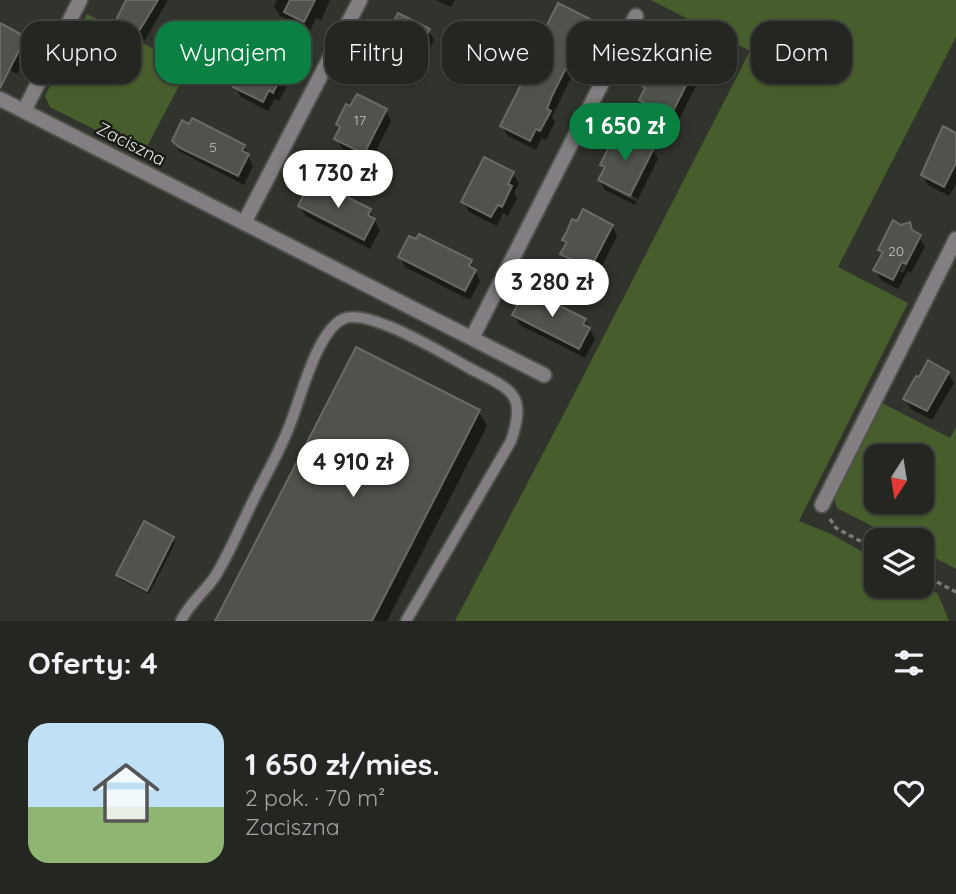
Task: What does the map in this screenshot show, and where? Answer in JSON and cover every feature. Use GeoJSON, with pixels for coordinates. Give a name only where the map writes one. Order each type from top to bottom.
{"type":"FeatureCollection","features":[{"type":"Feature","properties":{"kind":"street"},"geometry":{"type":"LineString","coordinates":[[24,111],[80,0]]}},
{"type":"Feature","properties":{"kind":"street"},"geometry":{"type":"LineString","coordinates":[[244,223],[359,0]]}},
{"type":"Feature","properties":{"kind":"street"},"geometry":{"type":"LineString","coordinates":[[472,338],[636,16]]}},
{"type":"Feature","properties":{"kind":"street","name":"Zaciszna"},"geometry":{"type":"LineString","coordinates":[[0,99],[544,375]]}},
{"type":"Feature","properties":{"kind":"street"},"geometry":{"type":"LineString","coordinates":[[822,505],[956,239]]}},
{"type":"Feature","properties":{"kind":"lane"},"geometry":{"type":"LineString","coordinates":[[181,621],[192,603],[215,577],[228,552],[290,426],[309,371],[329,332],[341,319],[354,317],[366,317],[402,332],[499,384],[515,397],[519,410],[511,441],[406,621]]}},
{"type":"Feature","properties":{"kind":"path"},"geometry":{"type":"LineString","coordinates":[[822,505],[836,528],[864,543]]}},
{"type":"Feature","properties":{"kind":"path"},"geometry":{"type":"LineString","coordinates":[[934,580],[956,592]]}},
{"type":"Feature","properties":{"kind":"green space"},"geometry":{"type":"Polygon","coordinates":[[[651,0],[956,0],[956,37],[838,267],[908,303],[799,521],[831,534],[864,553],[864,598],[934,598],[934,592],[938,594],[949,621],[455,621],[733,84],[737,84],[737,76],[750,51],[737,44],[737,21],[692,21],[651,0]]]}},
{"type":"Feature","properties":{"kind":"green space"},"geometry":{"type":"Polygon","coordinates":[[[87,14],[100,21],[83,21],[87,14]]]}},
{"type":"Feature","properties":{"kind":"green space"},"geometry":{"type":"Polygon","coordinates":[[[141,42],[155,49],[155,84],[180,84],[143,154],[50,107],[45,96],[51,84],[141,84],[141,42]]]}},
{"type":"Feature","properties":{"kind":"green space"},"geometry":{"type":"Polygon","coordinates":[[[880,402],[950,438],[956,427],[956,569],[934,557],[934,528],[876,528],[837,508],[833,494],[880,402]]]}},
{"type":"Feature","properties":{"kind":"building"},"geometry":{"type":"Polygon","coordinates":[[[126,0],[158,0],[141,28],[141,21],[116,20],[126,0]]]}},
{"type":"Feature","properties":{"kind":"building"},"geometry":{"type":"Polygon","coordinates":[[[290,0],[315,0],[304,21],[284,12],[290,0]]]}},
{"type":"Feature","properties":{"kind":"building"},"geometry":{"type":"Polygon","coordinates":[[[558,3],[590,19],[567,21],[567,66],[547,109],[551,111],[540,131],[536,129],[530,141],[500,126],[521,84],[553,84],[553,21],[549,21],[558,3]]]}},
{"type":"Feature","properties":{"kind":"building"},"geometry":{"type":"Polygon","coordinates":[[[398,13],[414,21],[394,21],[398,13]]]}},
{"type":"Feature","properties":{"kind":"building"},"geometry":{"type":"Polygon","coordinates":[[[0,23],[21,34],[21,47],[0,88],[0,23]]]}},
{"type":"Feature","properties":{"kind":"building"},"geometry":{"type":"Polygon","coordinates":[[[235,84],[277,84],[273,93],[269,90],[263,102],[233,87],[235,84]]]}},
{"type":"Feature","properties":{"kind":"building"},"geometry":{"type":"Polygon","coordinates":[[[687,84],[670,117],[639,100],[645,88],[641,85],[687,84]]]}},
{"type":"Feature","properties":{"kind":"building"},"geometry":{"type":"Polygon","coordinates":[[[357,94],[387,109],[364,154],[334,139],[340,127],[336,124],[346,104],[350,106],[357,94]]]}},
{"type":"Feature","properties":{"kind":"building"},"geometry":{"type":"Polygon","coordinates":[[[192,118],[245,145],[242,151],[249,154],[238,176],[180,148],[172,141],[182,120],[189,124],[192,118]]]}},
{"type":"Feature","properties":{"kind":"building"},"geometry":{"type":"Polygon","coordinates":[[[943,126],[956,133],[956,163],[944,187],[921,175],[943,126]]]}},
{"type":"Feature","properties":{"kind":"building"},"geometry":{"type":"Polygon","coordinates":[[[622,132],[654,148],[630,196],[598,180],[605,167],[600,165],[611,143],[616,145],[622,132]]]}},
{"type":"Feature","properties":{"kind":"building"},"geometry":{"type":"Polygon","coordinates":[[[484,157],[514,172],[508,184],[512,186],[502,207],[498,205],[491,217],[461,202],[484,157]]]}},
{"type":"Feature","properties":{"kind":"building"},"geometry":{"type":"Polygon","coordinates":[[[319,183],[371,209],[368,215],[375,219],[364,240],[298,206],[309,185],[316,189],[319,183]]]}},
{"type":"Feature","properties":{"kind":"building"},"geometry":{"type":"Polygon","coordinates":[[[583,209],[613,225],[590,269],[560,254],[567,242],[562,240],[572,219],[577,221],[583,209]]]}},
{"type":"Feature","properties":{"kind":"building"},"geometry":{"type":"Polygon","coordinates":[[[893,220],[901,225],[910,222],[912,230],[921,235],[906,264],[902,262],[893,280],[873,270],[883,252],[878,250],[893,220]]]}},
{"type":"Feature","properties":{"kind":"building"},"geometry":{"type":"Polygon","coordinates":[[[419,234],[472,260],[469,266],[476,270],[465,291],[398,257],[409,236],[416,239],[419,234]]]}},
{"type":"Feature","properties":{"kind":"building"},"geometry":{"type":"Polygon","coordinates":[[[533,292],[586,319],[583,324],[590,328],[579,349],[512,315],[523,294],[530,297],[533,292]]]}},
{"type":"Feature","properties":{"kind":"building"},"geometry":{"type":"Polygon","coordinates":[[[356,347],[480,410],[372,621],[215,621],[356,347]]]}},
{"type":"Feature","properties":{"kind":"building"},"geometry":{"type":"Polygon","coordinates":[[[928,360],[949,372],[927,411],[903,399],[928,360]]]}},
{"type":"Feature","properties":{"kind":"building"},"geometry":{"type":"Polygon","coordinates":[[[144,521],[174,537],[147,591],[116,575],[144,521]]]}}]}
